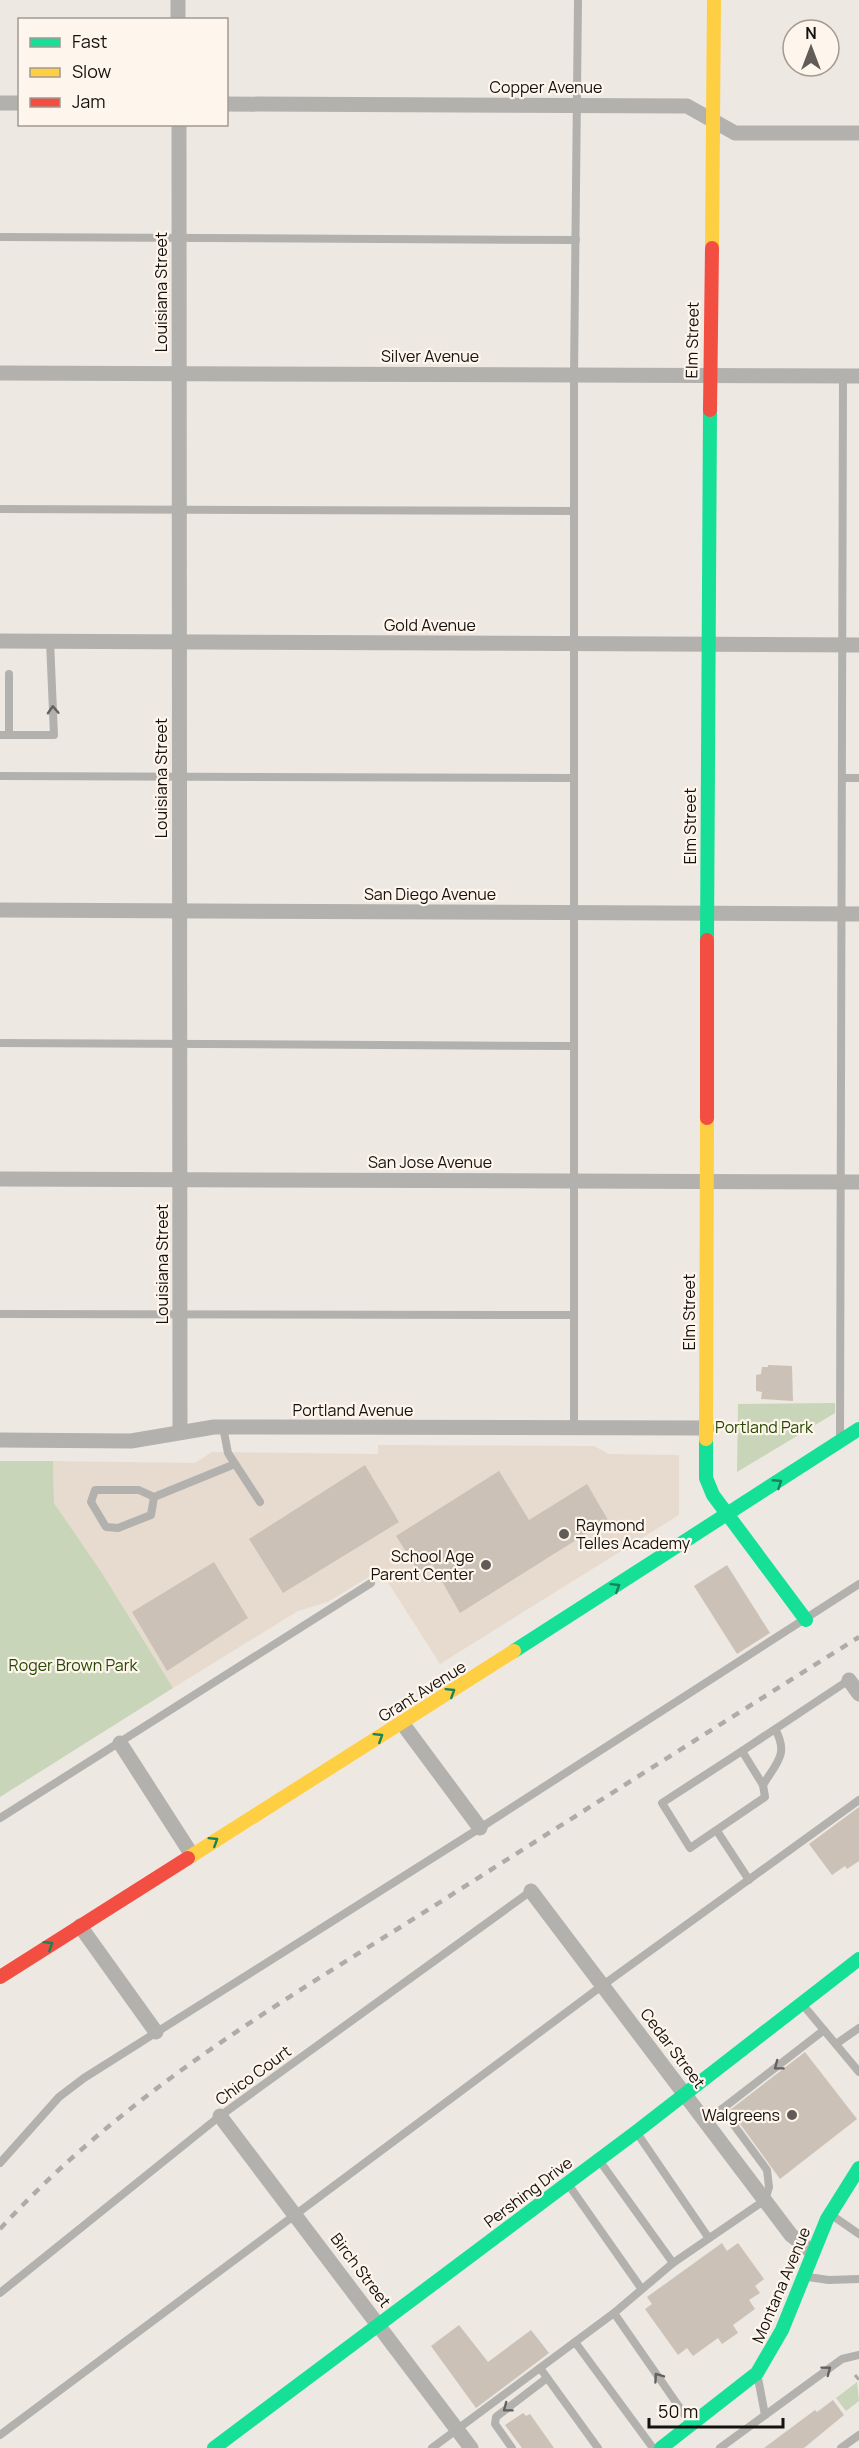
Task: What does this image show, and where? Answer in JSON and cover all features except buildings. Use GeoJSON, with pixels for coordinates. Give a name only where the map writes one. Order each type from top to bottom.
{"type":"FeatureCollection","features":[{"type":"Feature","properties":{"kind":"main road","name":"Elm Street"},"geometry":{"type":"LineString","coordinates":[[714,0],[707,913],[709,1488],[806,1620]]}},
{"type":"Feature","properties":{"kind":"main road","name":"Grant Avenue"},"geometry":{"type":"LineString","coordinates":[[0,1977],[729,1515],[859,1429]]}},
{"type":"Feature","properties":{"kind":"main road","name":"Pershing Drive"},"geometry":{"type":"LineString","coordinates":[[214,2448],[598,2158],[636,2132],[859,1959]]}},
{"type":"Feature","properties":{"kind":"main road","name":"Montana Avenue"},"geometry":{"type":"LineString","coordinates":[[662,2448],[757,2373],[783,2331],[812,2252],[830,2213],[845,2185],[859,2168]]}},
{"type":"Feature","properties":{"kind":"street"},"geometry":{"type":"LineString","coordinates":[[178,0],[178,18]]}},
{"type":"Feature","properties":{"kind":"street"},"geometry":{"type":"LineString","coordinates":[[0,103],[18,103]]}},
{"type":"Feature","properties":{"kind":"street","name":"Copper Avenue"},"geometry":{"type":"LineString","coordinates":[[228,104],[687,106],[735,133],[859,133]]}},
{"type":"Feature","properties":{"kind":"street","name":"Louisiana Street"},"geometry":{"type":"LineString","coordinates":[[178,126],[180,1431]]}},
{"type":"Feature","properties":{"kind":"street","name":"Silver Avenue"},"geometry":{"type":"LineString","coordinates":[[0,373],[859,376]]}},
{"type":"Feature","properties":{"kind":"street","name":"Gold Avenue"},"geometry":{"type":"LineString","coordinates":[[0,641],[859,645]]}},
{"type":"Feature","properties":{"kind":"street","name":"San Diego Avenue"},"geometry":{"type":"LineString","coordinates":[[0,910],[859,914]]}},
{"type":"Feature","properties":{"kind":"street","name":"San Jose Avenue"},"geometry":{"type":"LineString","coordinates":[[0,1179],[859,1182]]}},
{"type":"Feature","properties":{"kind":"street","name":"Portland Avenue"},"geometry":{"type":"LineString","coordinates":[[0,1440],[131,1441],[180,1431],[223,1427],[707,1428]]}},
{"type":"Feature","properties":{"kind":"street"},"geometry":{"type":"LineString","coordinates":[[849,1680],[859,1694]]}},
{"type":"Feature","properties":{"kind":"street"},"geometry":{"type":"LineString","coordinates":[[402,1723],[480,1828]]}},
{"type":"Feature","properties":{"kind":"street"},"geometry":{"type":"LineString","coordinates":[[120,1743],[192,1855]]}},
{"type":"Feature","properties":{"kind":"street","name":"Cedar Street"},"geometry":{"type":"LineString","coordinates":[[531,1891],[791,2235],[812,2252]]}},
{"type":"Feature","properties":{"kind":"street"},"geometry":{"type":"LineString","coordinates":[[80,1926],[156,2032]]}},
{"type":"Feature","properties":{"kind":"street","name":"Birch Street"},"geometry":{"type":"LineString","coordinates":[[220,2116],[296,2213],[471,2448]]}},
{"type":"Feature","properties":{"kind":"lane"},"geometry":{"type":"LineString","coordinates":[[574,1428],[574,375],[578,0]]}},
{"type":"Feature","properties":{"kind":"lane"},"geometry":{"type":"LineString","coordinates":[[0,237],[576,240]]}},
{"type":"Feature","properties":{"kind":"lane"},"geometry":{"type":"LineString","coordinates":[[840,1442],[843,376]]}},
{"type":"Feature","properties":{"kind":"lane"},"geometry":{"type":"LineString","coordinates":[[0,509],[574,510]]}},
{"type":"Feature","properties":{"kind":"lane"},"geometry":{"type":"LineString","coordinates":[[9,674],[4,735],[54,735],[50,641]]}},
{"type":"Feature","properties":{"kind":"lane"},"geometry":{"type":"LineString","coordinates":[[0,776],[573,778]]}},
{"type":"Feature","properties":{"kind":"lane"},"geometry":{"type":"LineString","coordinates":[[842,778],[859,778]]}},
{"type":"Feature","properties":{"kind":"lane"},"geometry":{"type":"LineString","coordinates":[[0,1043],[573,1046]]}},
{"type":"Feature","properties":{"kind":"lane"},"geometry":{"type":"LineString","coordinates":[[0,1314],[573,1315]]}},
{"type":"Feature","properties":{"kind":"lane"},"geometry":{"type":"LineString","coordinates":[[223,1427],[228,1453],[260,1502]]}},
{"type":"Feature","properties":{"kind":"lane"},"geometry":{"type":"LineString","coordinates":[[154,1497],[151,1515],[118,1528],[106,1527],[90,1502],[94,1490],[139,1490],[154,1497],[235,1464]]}},
{"type":"Feature","properties":{"kind":"lane"},"geometry":{"type":"LineString","coordinates":[[0,1818],[371,1583]]}},
{"type":"Feature","properties":{"kind":"lane"},"geometry":{"type":"LineString","coordinates":[[0,2163],[59,2097],[156,2032],[480,1828],[859,1584]]}},
{"type":"Feature","properties":{"kind":"lane"},"geometry":{"type":"LineString","coordinates":[[742,1751],[763,1785],[765,1797],[690,1848],[662,1803],[849,1680]]}},
{"type":"Feature","properties":{"kind":"lane"},"geometry":{"type":"LineString","coordinates":[[763,1785],[783,1753],[783,1743],[775,1729]]}},
{"type":"Feature","properties":{"kind":"lane"},"geometry":{"type":"LineString","coordinates":[[0,2435],[603,1985],[859,1800]]}},
{"type":"Feature","properties":{"kind":"lane"},"geometry":{"type":"LineString","coordinates":[[717,1831],[748,1880]]}},
{"type":"Feature","properties":{"kind":"lane","name":"Chico Court"},"geometry":{"type":"LineString","coordinates":[[0,2293],[220,2116],[531,1891]]}},
{"type":"Feature","properties":{"kind":"lane"},"geometry":{"type":"LineString","coordinates":[[802,2003],[859,2072]]}},
{"type":"Feature","properties":{"kind":"lane"},"geometry":{"type":"LineString","coordinates":[[836,2044],[859,2028]]}},
{"type":"Feature","properties":{"kind":"lane"},"geometry":{"type":"LineString","coordinates":[[706,2121],[824,2030]]}},
{"type":"Feature","properties":{"kind":"lane"},"geometry":{"type":"LineString","coordinates":[[432,2448],[614,2313],[637,2295],[641,2288],[674,2263],[765,2200],[769,2187],[767,2170],[722,2109]]}},
{"type":"Feature","properties":{"kind":"lane"},"geometry":{"type":"LineString","coordinates":[[636,2132],[708,2238]]}},
{"type":"Feature","properties":{"kind":"lane"},"geometry":{"type":"LineString","coordinates":[[598,2158],[674,2263]]}},
{"type":"Feature","properties":{"kind":"lane"},"geometry":{"type":"LineString","coordinates":[[567,2183],[641,2288]]}},
{"type":"Feature","properties":{"kind":"lane"},"geometry":{"type":"LineString","coordinates":[[830,2213],[859,2235]]}},
{"type":"Feature","properties":{"kind":"lane"},"geometry":{"type":"LineString","coordinates":[[803,2276],[830,2280],[859,2279]]}},
{"type":"Feature","properties":{"kind":"lane"},"geometry":{"type":"LineString","coordinates":[[614,2313],[692,2425]]}},
{"type":"Feature","properties":{"kind":"lane"},"geometry":{"type":"LineString","coordinates":[[574,2342],[653,2448]]}},
{"type":"Feature","properties":{"kind":"lane"},"geometry":{"type":"LineString","coordinates":[[720,2448],[842,2359],[859,2355]]}},
{"type":"Feature","properties":{"kind":"lane"},"geometry":{"type":"LineString","coordinates":[[540,2368],[598,2448]]}},
{"type":"Feature","properties":{"kind":"lane"},"geometry":{"type":"LineString","coordinates":[[757,2373],[765,2415]]}},
{"type":"Feature","properties":{"kind":"lane"},"geometry":{"type":"LineString","coordinates":[[512,2448],[495,2424],[496,2416],[547,2378]]}},
{"type":"Feature","properties":{"kind":"lane"},"geometry":{"type":"LineString","coordinates":[[842,2448],[859,2435]]}},
{"type":"Feature","properties":{"kind":"path"},"geometry":{"type":"LineString","coordinates":[[855,2375],[859,2380]]}},
{"type":"Feature","properties":{"kind":"shaded area"},"geometry":{"type":"Polygon","coordinates":[[[378,1445],[594,1446],[609,1454],[679,1455],[679,1515],[440,1664],[380,1570],[328,1602],[298,1611],[173,1688],[102,1573],[54,1503],[53,1461],[195,1463],[212,1452],[378,1454],[378,1445]]]}},
{"type":"Feature","properties":{"kind":"green space","name":"Portland Park"},"geometry":{"type":"Polygon","coordinates":[[[835,1403],[835,1413],[737,1472],[738,1404],[835,1403]]]}},
{"type":"Feature","properties":{"kind":"green space","name":"Roger Brown Park"},"geometry":{"type":"Polygon","coordinates":[[[0,1461],[53,1461],[54,1503],[102,1573],[173,1688],[0,1797],[0,1461]]]}},
{"type":"Feature","properties":{"kind":"green space"},"geometry":{"type":"Polygon","coordinates":[[[857,2382],[859,2401],[846,2411],[836,2398],[857,2382]]]}},
{"type":"Feature","properties":{"kind":"railway"},"geometry":{"type":"LineString","coordinates":[[0,2229],[46,2182],[95,2138],[197,2059],[304,1988],[859,1637]]}},
{"type":"Feature","properties":{"kind":"traffic: fast"},"geometry":{"type":"LineString","coordinates":[[707,940],[710,410]]}},
{"type":"Feature","properties":{"kind":"traffic: fast"},"geometry":{"type":"LineString","coordinates":[[514,1651],[859,1429]]}},
{"type":"Feature","properties":{"kind":"traffic: fast"},"geometry":{"type":"LineString","coordinates":[[706,1439],[706,1478],[713,1495],[806,1620]]}},
{"type":"Feature","properties":{"kind":"traffic: fast"},"geometry":{"type":"LineString","coordinates":[[214,2448],[636,2132],[859,1959]]}},
{"type":"Feature","properties":{"kind":"traffic: fast"},"geometry":{"type":"LineString","coordinates":[[661,2448],[757,2373],[782,2330],[827,2219],[859,2168]]}},
{"type":"Feature","properties":{"kind":"traffic: slow"},"geometry":{"type":"LineString","coordinates":[[712,248],[714,0]]}},
{"type":"Feature","properties":{"kind":"traffic: slow"},"geometry":{"type":"LineString","coordinates":[[706,1439],[707,1118]]}},
{"type":"Feature","properties":{"kind":"traffic: slow"},"geometry":{"type":"LineString","coordinates":[[188,1858],[514,1651]]}},
{"type":"Feature","properties":{"kind":"traffic: jam"},"geometry":{"type":"LineString","coordinates":[[710,410],[712,248]]}},
{"type":"Feature","properties":{"kind":"traffic: jam"},"geometry":{"type":"LineString","coordinates":[[707,940],[707,1118]]}},
{"type":"Feature","properties":{"kind":"traffic: jam"},"geometry":{"type":"LineString","coordinates":[[0,1977],[188,1858]]}},
{"type":"Feature","properties":{"kind":"place","name":"Raymond Telles Academy"},"geometry":{"type":"Point","coordinates":[564,1534]}},
{"type":"Feature","properties":{"kind":"place","name":"School Age Parent Center"},"geometry":{"type":"Point","coordinates":[486,1565]}},
{"type":"Feature","properties":{"kind":"place","name":"Walgreens"},"geometry":{"type":"Point","coordinates":[792,2115]}}]}
